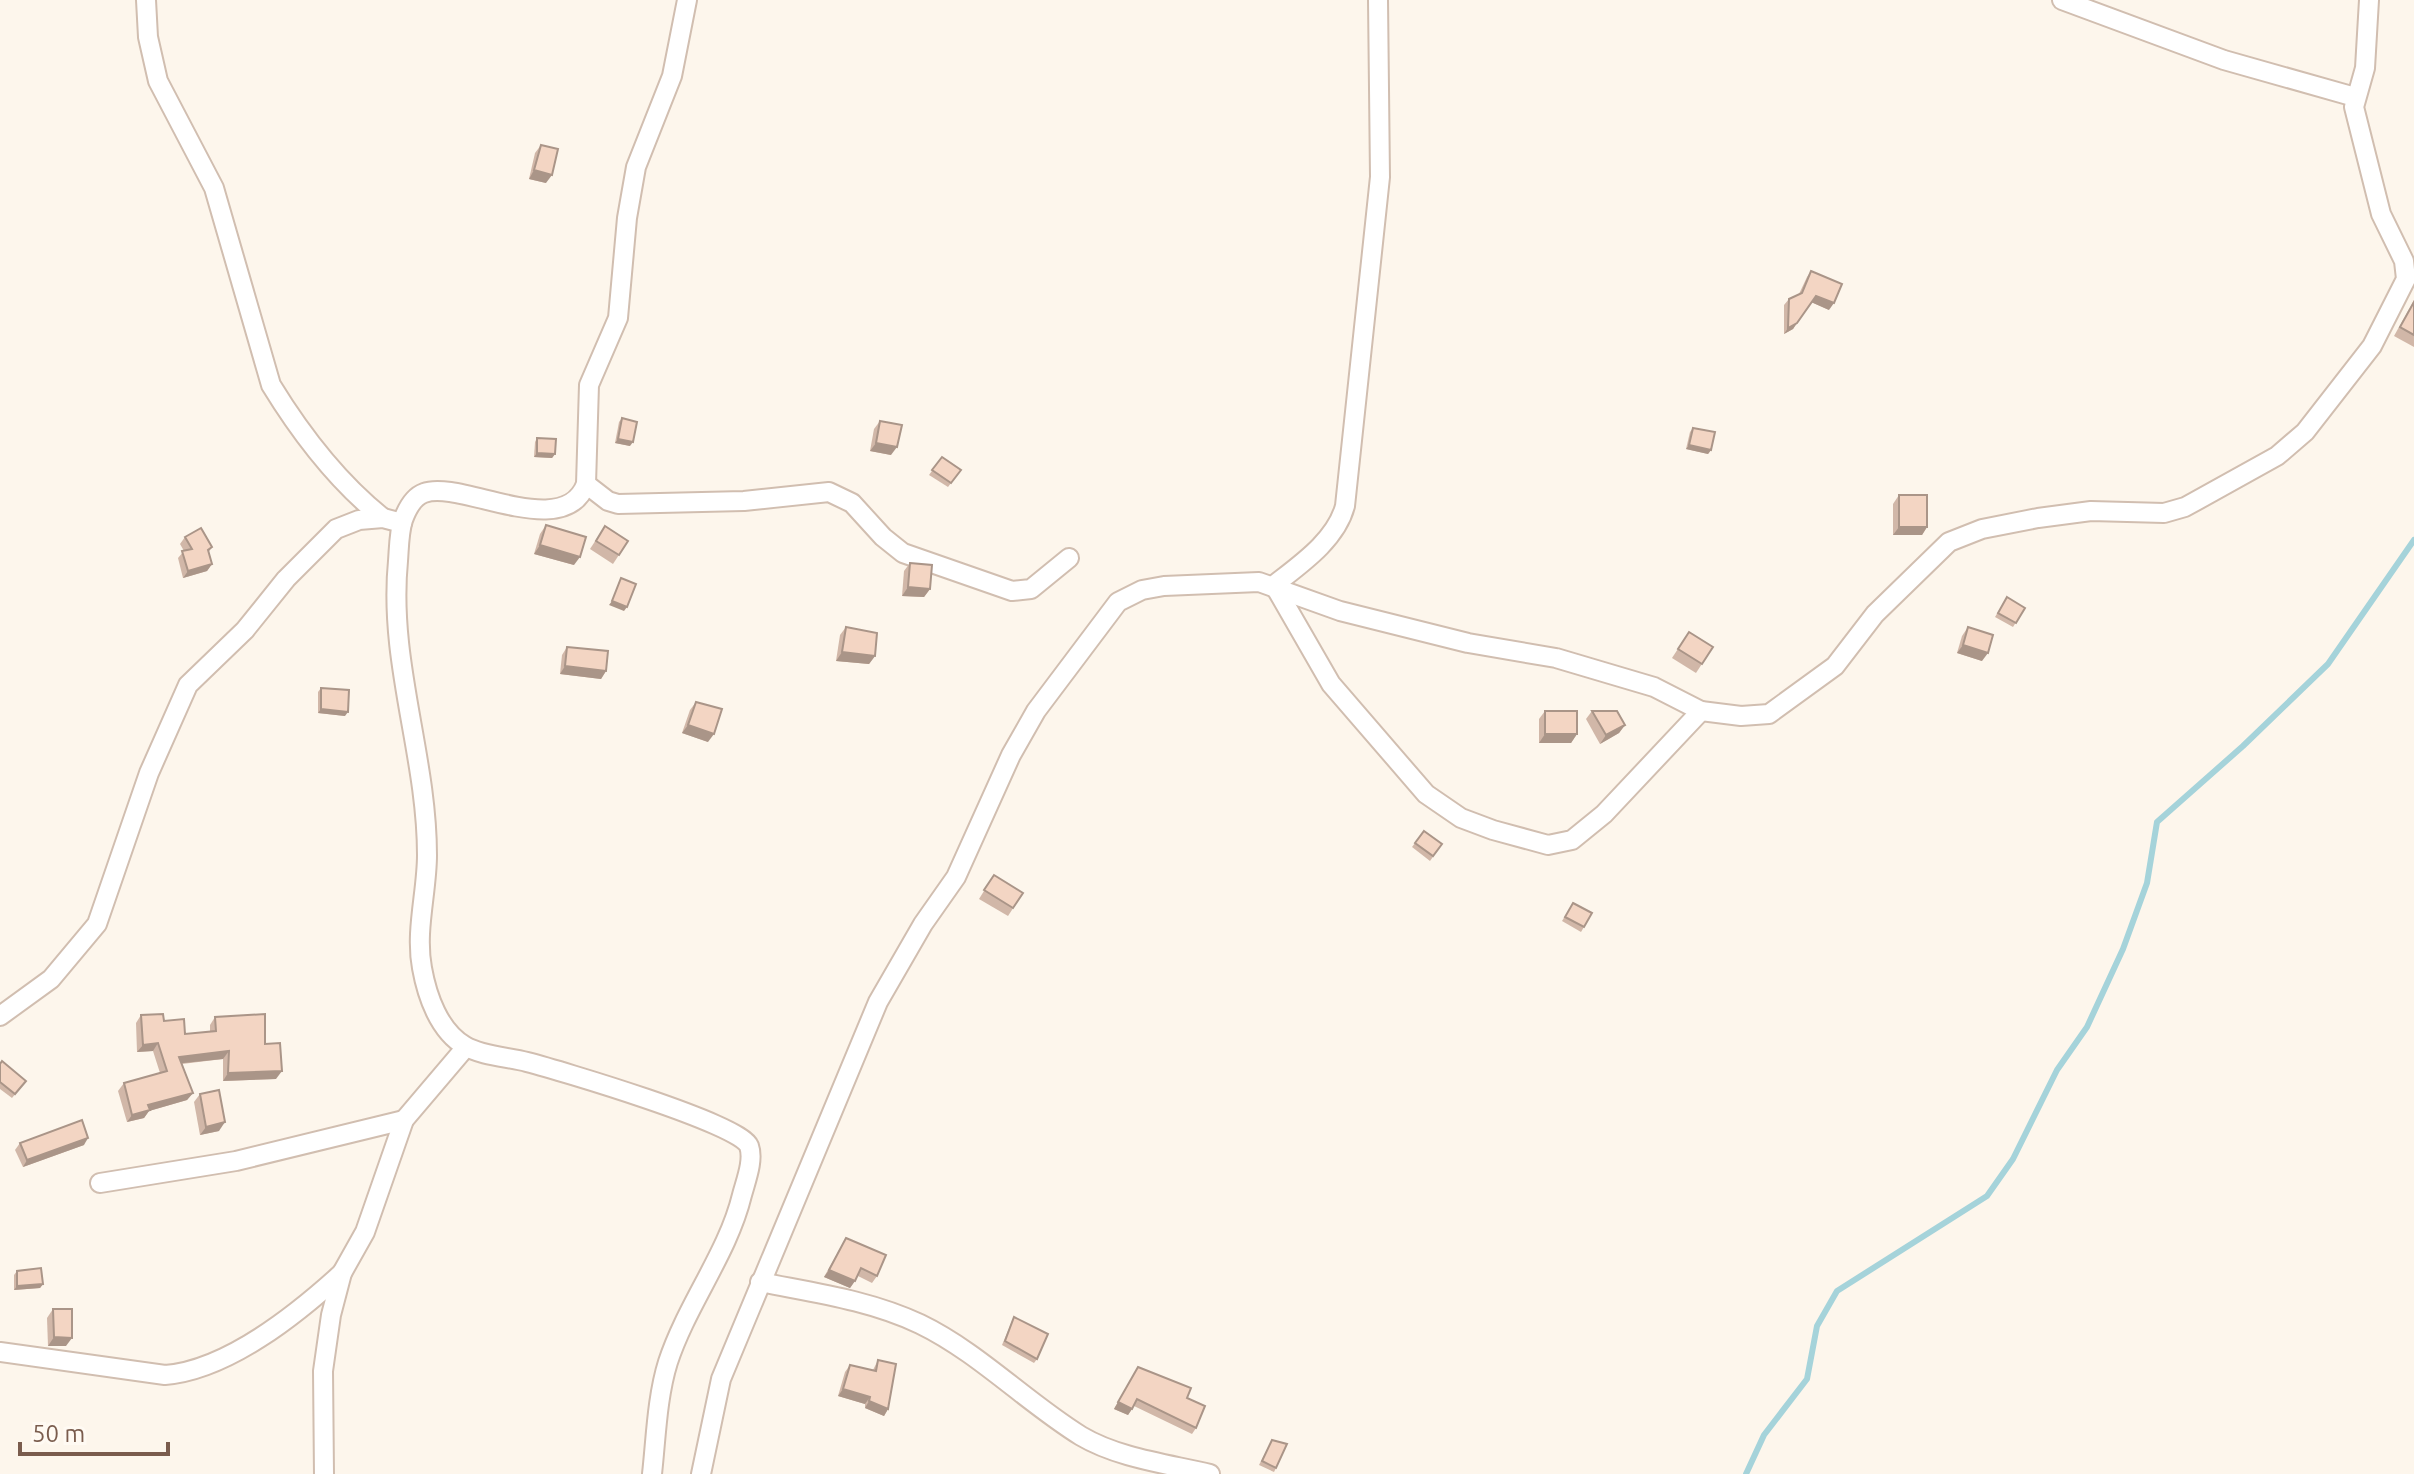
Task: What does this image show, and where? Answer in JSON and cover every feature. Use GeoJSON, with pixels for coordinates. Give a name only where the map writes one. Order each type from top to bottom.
{"type":"FeatureCollection","features":[{"type":"Feature","properties":{"kind":"street"},"geometry":{"type":"LineString","coordinates":[[146,0],[148,37],[158,81],[214,188],[271,385],[289,414],[359,499],[393,521]]}},
{"type":"Feature","properties":{"kind":"street"},"geometry":{"type":"LineString","coordinates":[[652,1474],[668,1364],[737,1215],[749,1167],[749,1146],[744,1138],[711,1121],[531,1063],[466,1047],[441,1021],[421,966],[427,856],[424,801],[398,656],[393,521],[427,491],[437,490],[488,503],[554,509],[578,502],[586,484],[589,385],[618,318],[627,218],[636,167],[649,125],[672,76],[687,0]]}},
{"type":"Feature","properties":{"kind":"street"},"geometry":{"type":"LineString","coordinates":[[1274,585],[1306,560],[1336,528],[1345,506],[1380,177],[1378,0]]}},
{"type":"Feature","properties":{"kind":"street"},"geometry":{"type":"LineString","coordinates":[[2062,0],[2224,60],[2355,97]]}},
{"type":"Feature","properties":{"kind":"street"},"geometry":{"type":"LineString","coordinates":[[701,1474],[721,1379],[878,1002],[923,924],[956,877],[1011,755],[1045,699],[1118,602],[1129,594],[1164,586],[1249,582],[1274,585],[1340,611],[1468,643],[1556,658],[1654,687],[1701,711],[1741,716],[1769,714],[1835,666],[1875,614],[1949,542],[1964,535],[2091,511],[2164,513],[2185,507],[2277,456],[2305,432],[2372,346],[2406,279],[2404,261],[2381,214],[2354,107],[2365,68],[2369,0]]}},
{"type":"Feature","properties":{"kind":"street"},"geometry":{"type":"LineString","coordinates":[[586,484],[608,501],[618,504],[744,501],[829,492],[852,503],[883,537],[903,553],[1012,591],[1031,589],[1069,558]]}},
{"type":"Feature","properties":{"kind":"street"},"geometry":{"type":"LineString","coordinates":[[0,1016],[51,979],[97,924],[149,773],[188,685],[245,630],[286,579],[329,535],[359,520],[393,521]]}},
{"type":"Feature","properties":{"kind":"street"},"geometry":{"type":"LineString","coordinates":[[1274,585],[1331,684],[1426,794],[1461,818],[1493,830],[1548,845],[1572,840],[1604,814],[1701,711]]}},
{"type":"Feature","properties":{"kind":"street"},"geometry":{"type":"LineString","coordinates":[[324,1474],[323,1371],[331,1315],[342,1273],[365,1232],[404,1120],[466,1047]]}},
{"type":"Feature","properties":{"kind":"street"},"geometry":{"type":"LineString","coordinates":[[100,1183],[236,1161],[404,1120]]}},
{"type":"Feature","properties":{"kind":"street"},"geometry":{"type":"LineString","coordinates":[[0,1352],[165,1375],[185,1373],[204,1368],[270,1330],[305,1307],[342,1273]]}},
{"type":"Feature","properties":{"kind":"street"},"geometry":{"type":"LineString","coordinates":[[760,1282],[895,1312],[957,1347],[1081,1436],[1125,1453],[1210,1474]]}},
{"type":"Feature","properties":{"kind":"building"},"geometry":{"type":"Polygon","coordinates":[[[541,145],[558,149],[552,175],[534,170],[541,145]]]}},
{"type":"Feature","properties":{"kind":"building"},"geometry":{"type":"Polygon","coordinates":[[[1811,271],[1842,284],[1834,303],[1816,296],[1797,323],[1788,328],[1789,299],[1802,293],[1811,271]]]}},
{"type":"Feature","properties":{"kind":"building"},"geometry":{"type":"Polygon","coordinates":[[[2414,302],[2414,335],[2400,327],[2414,302]]]}},
{"type":"Feature","properties":{"kind":"building"},"geometry":{"type":"Polygon","coordinates":[[[622,418],[637,422],[633,442],[618,439],[622,418]]]}},
{"type":"Feature","properties":{"kind":"building"},"geometry":{"type":"Polygon","coordinates":[[[880,421],[902,425],[897,447],[876,443],[880,421]]]}},
{"type":"Feature","properties":{"kind":"building"},"geometry":{"type":"Polygon","coordinates":[[[1693,428],[1715,432],[1711,450],[1689,445],[1693,428]]]}},
{"type":"Feature","properties":{"kind":"building"},"geometry":{"type":"Polygon","coordinates":[[[537,438],[556,439],[555,454],[537,453],[537,438]]]}},
{"type":"Feature","properties":{"kind":"building"},"geometry":{"type":"Polygon","coordinates":[[[942,457],[961,470],[951,483],[932,470],[942,457]]]}},
{"type":"Feature","properties":{"kind":"building"},"geometry":{"type":"Polygon","coordinates":[[[1899,495],[1927,495],[1927,527],[1899,527],[1899,495]]]}},
{"type":"Feature","properties":{"kind":"building"},"geometry":{"type":"Polygon","coordinates":[[[546,525],[586,537],[580,557],[540,545],[546,525]]]}},
{"type":"Feature","properties":{"kind":"building"},"geometry":{"type":"Polygon","coordinates":[[[605,526],[628,541],[619,555],[596,541],[605,526]]]}},
{"type":"Feature","properties":{"kind":"building"},"geometry":{"type":"Polygon","coordinates":[[[201,528],[212,547],[208,550],[212,564],[188,571],[182,551],[192,549],[185,537],[201,528]]]}},
{"type":"Feature","properties":{"kind":"building"},"geometry":{"type":"Polygon","coordinates":[[[910,563],[932,565],[930,589],[908,587],[910,563]]]}},
{"type":"Feature","properties":{"kind":"building"},"geometry":{"type":"Polygon","coordinates":[[[621,578],[636,584],[627,607],[612,601],[621,578]]]}},
{"type":"Feature","properties":{"kind":"building"},"geometry":{"type":"Polygon","coordinates":[[[2007,597],[2025,608],[2016,623],[1998,613],[2007,597]]]}},
{"type":"Feature","properties":{"kind":"building"},"geometry":{"type":"Polygon","coordinates":[[[846,627],[877,633],[875,656],[842,652],[846,627]]]}},
{"type":"Feature","properties":{"kind":"building"},"geometry":{"type":"Polygon","coordinates":[[[1968,627],[1993,635],[1988,653],[1963,645],[1968,627]]]}},
{"type":"Feature","properties":{"kind":"building"},"geometry":{"type":"Polygon","coordinates":[[[1689,632],[1713,647],[1702,664],[1678,649],[1689,632]]]}},
{"type":"Feature","properties":{"kind":"building"},"geometry":{"type":"Polygon","coordinates":[[[567,647],[608,651],[606,671],[565,666],[567,647]]]}},
{"type":"Feature","properties":{"kind":"building"},"geometry":{"type":"Polygon","coordinates":[[[321,688],[349,690],[348,712],[321,709],[321,688]]]}},
{"type":"Feature","properties":{"kind":"building"},"geometry":{"type":"Polygon","coordinates":[[[696,702],[722,709],[714,734],[688,725],[696,702]]]}},
{"type":"Feature","properties":{"kind":"building"},"geometry":{"type":"Polygon","coordinates":[[[1545,711],[1577,711],[1577,734],[1545,734],[1545,711]]]}},
{"type":"Feature","properties":{"kind":"building"},"geometry":{"type":"Polygon","coordinates":[[[1592,711],[1617,711],[1625,725],[1606,735],[1592,711]]]}},
{"type":"Feature","properties":{"kind":"building"},"geometry":{"type":"Polygon","coordinates":[[[1424,831],[1442,844],[1433,856],[1415,843],[1424,831]]]}},
{"type":"Feature","properties":{"kind":"building"},"geometry":{"type":"Polygon","coordinates":[[[994,875],[1023,893],[1013,908],[984,890],[994,875]]]}},
{"type":"Feature","properties":{"kind":"building"},"geometry":{"type":"Polygon","coordinates":[[[1573,903],[1592,913],[1584,927],[1565,917],[1573,903]]]}},
{"type":"Feature","properties":{"kind":"building"},"geometry":{"type":"Polygon","coordinates":[[[163,1014],[164,1021],[184,1019],[185,1034],[216,1031],[215,1017],[265,1014],[265,1044],[280,1043],[282,1071],[228,1073],[229,1051],[179,1057],[193,1093],[148,1105],[150,1110],[132,1115],[124,1083],[167,1071],[158,1043],[143,1045],[141,1015],[163,1014]]]}},
{"type":"Feature","properties":{"kind":"building"},"geometry":{"type":"Polygon","coordinates":[[[2,1061],[26,1081],[15,1094],[0,1082],[2,1061]]]}},
{"type":"Feature","properties":{"kind":"building"},"geometry":{"type":"Polygon","coordinates":[[[219,1090],[225,1122],[206,1127],[200,1094],[219,1090]]]}},
{"type":"Feature","properties":{"kind":"building"},"geometry":{"type":"Polygon","coordinates":[[[82,1120],[88,1138],[27,1160],[20,1143],[82,1120]]]}},
{"type":"Feature","properties":{"kind":"building"},"geometry":{"type":"Polygon","coordinates":[[[846,1238],[886,1255],[877,1276],[861,1268],[855,1281],[829,1270],[846,1238]]]}},
{"type":"Feature","properties":{"kind":"building"},"geometry":{"type":"Polygon","coordinates":[[[41,1268],[43,1284],[17,1286],[17,1271],[41,1268]]]}},
{"type":"Feature","properties":{"kind":"building"},"geometry":{"type":"Polygon","coordinates":[[[53,1309],[72,1309],[72,1338],[54,1337],[53,1309]]]}},
{"type":"Feature","properties":{"kind":"building"},"geometry":{"type":"Polygon","coordinates":[[[1014,1317],[1048,1334],[1037,1359],[1005,1341],[1014,1317]]]}},
{"type":"Feature","properties":{"kind":"building"},"geometry":{"type":"Polygon","coordinates":[[[878,1360],[896,1364],[888,1409],[869,1401],[870,1397],[843,1389],[850,1365],[876,1371],[878,1360]]]}},
{"type":"Feature","properties":{"kind":"building"},"geometry":{"type":"Polygon","coordinates":[[[1138,1367],[1191,1388],[1187,1398],[1205,1406],[1196,1428],[1137,1399],[1132,1409],[1118,1402],[1138,1367]]]}},
{"type":"Feature","properties":{"kind":"building"},"geometry":{"type":"Polygon","coordinates":[[[1272,1440],[1287,1444],[1276,1468],[1262,1461],[1272,1440]]]}},
{"type":"Feature","properties":{"kind":"waterway"},"geometry":{"type":"LineString","coordinates":[[1746,1474],[1764,1435],[1807,1379],[1817,1326],[1837,1291],[1987,1196],[2013,1159],[2057,1070],[2087,1027],[2123,949],[2147,883],[2157,822],[2243,746],[2328,664],[2414,540]]}}]}
